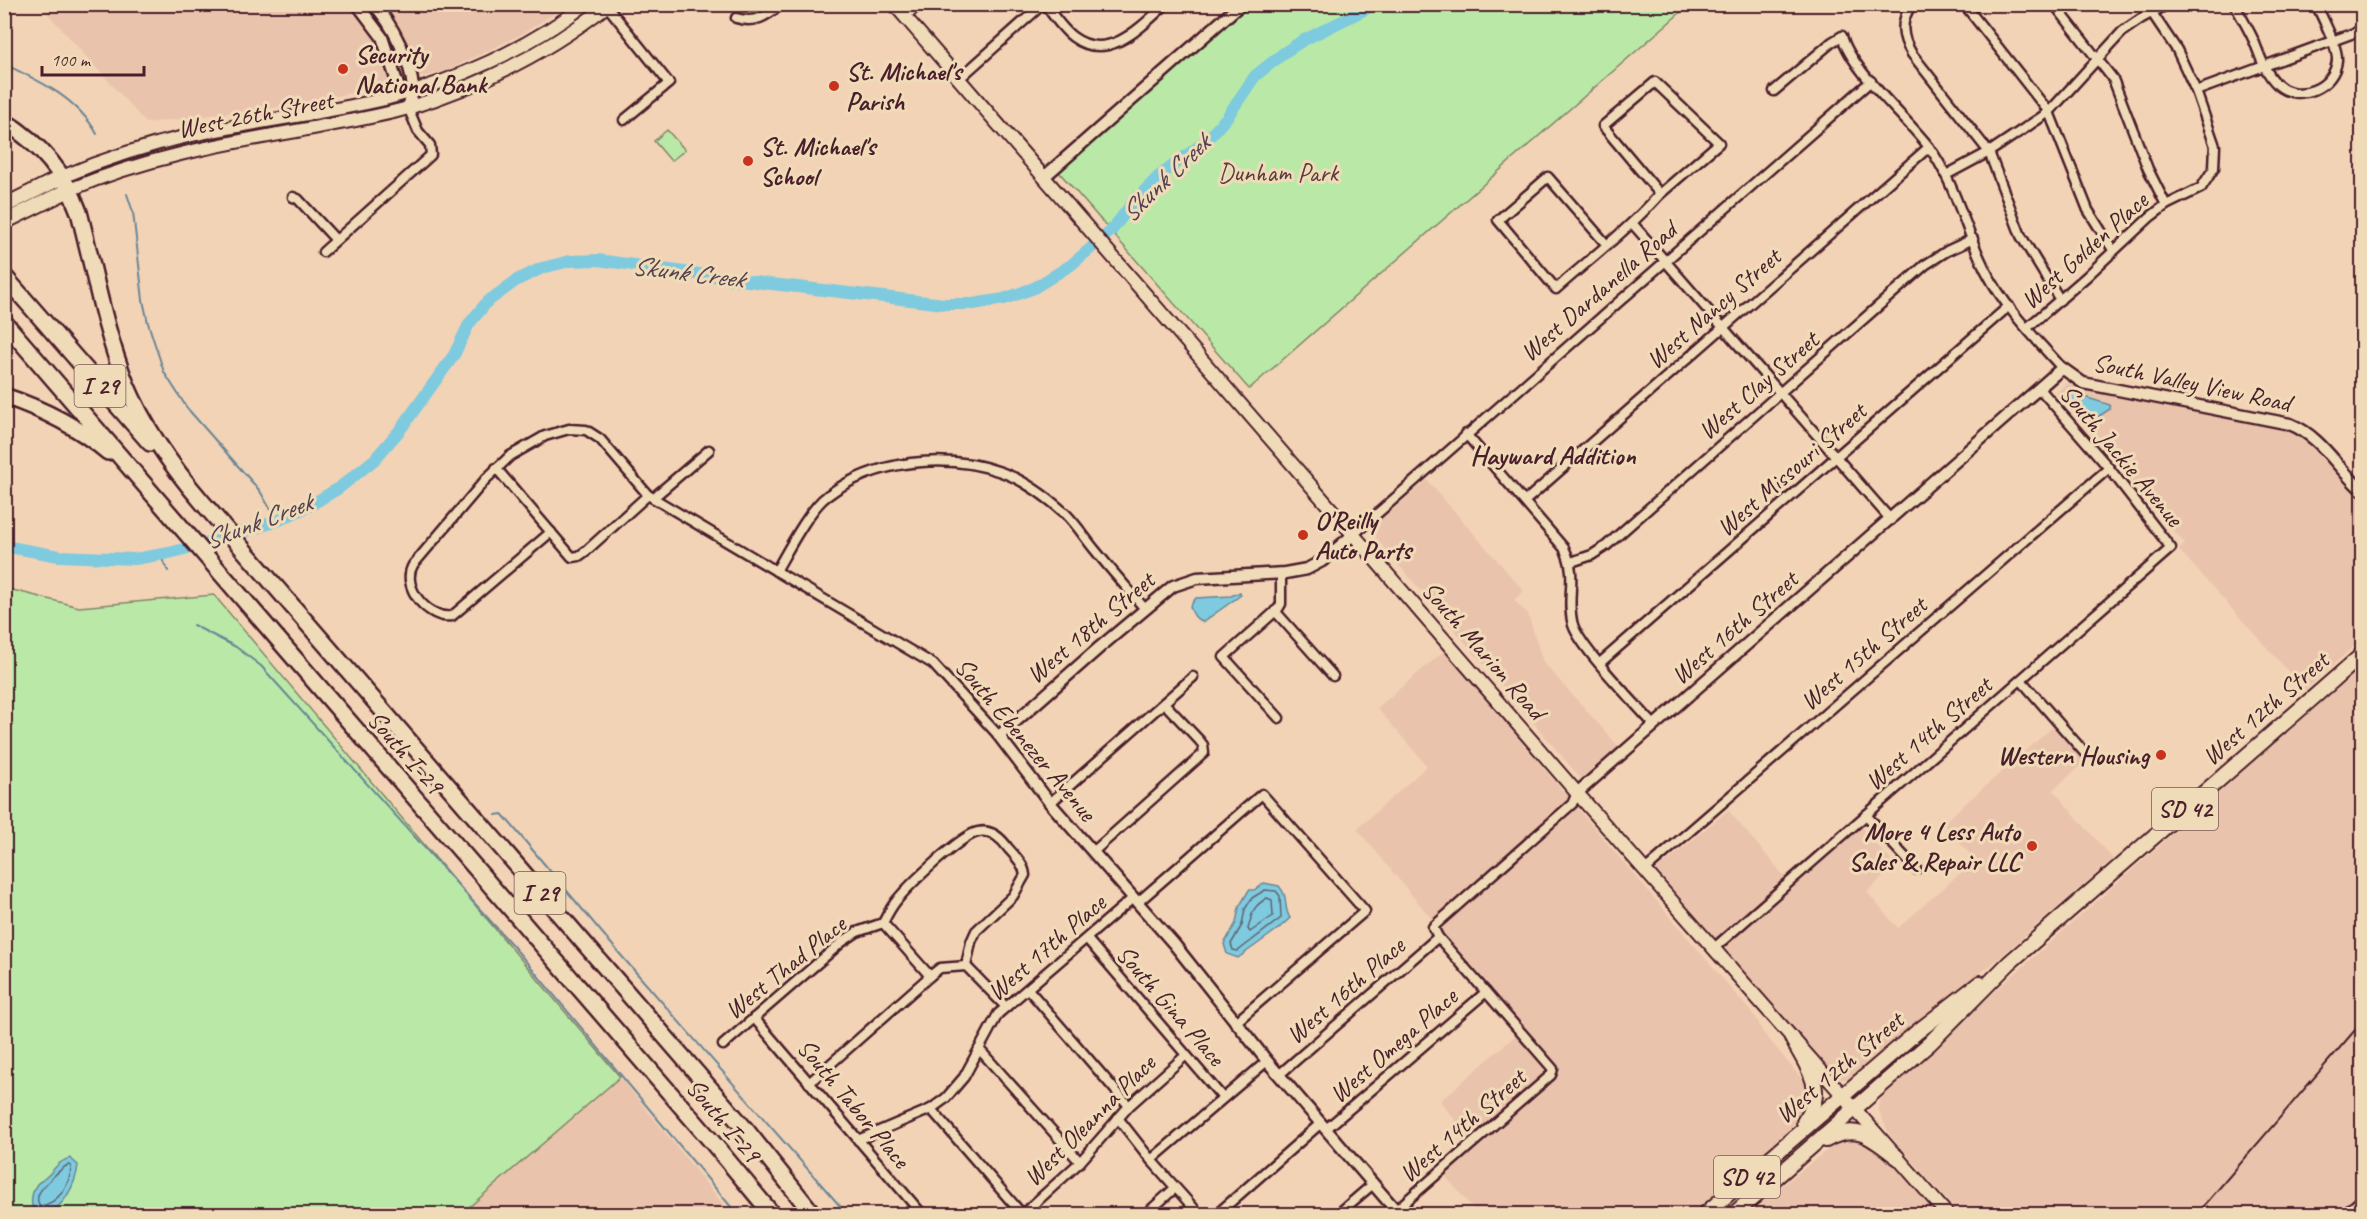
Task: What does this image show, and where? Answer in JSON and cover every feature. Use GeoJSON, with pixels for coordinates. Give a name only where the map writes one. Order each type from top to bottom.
{"type":"FeatureCollection","features":[{"type":"Feature","properties":{"kind":"highway"},"geometry":{"type":"LineString","coordinates":[[4,121],[40,148],[66,184],[78,212],[126,384],[158,443],[199,499]]}},
{"type":"Feature","properties":{"kind":"highway","name":"South I-29"},"geometry":{"type":"LineString","coordinates":[[4,276],[746,1130],[813,1215]]}},
{"type":"Feature","properties":{"kind":"highway","name":"South I-29"},"geometry":{"type":"LineString","coordinates":[[4,322],[772,1215]]}},
{"type":"Feature","properties":{"kind":"highway"},"geometry":{"type":"LineString","coordinates":[[4,396],[39,409],[86,435],[119,462],[165,509]]}},
{"type":"Feature","properties":{"kind":"highway"},"geometry":{"type":"LineString","coordinates":[[746,1130],[825,1215]]}},
{"type":"Feature","properties":{"kind":"highway"},"geometry":{"type":"LineString","coordinates":[[712,1143],[765,1215]]}},
{"type":"Feature","properties":{"kind":"main road","name":"West 26th Street"},"geometry":{"type":"LineString","coordinates":[[4,222],[108,159],[171,140],[359,105],[407,92],[461,74],[502,56],[543,33],[586,4]]}},
{"type":"Feature","properties":{"kind":"main road","name":"South Marion Road"},"geometry":{"type":"LineString","coordinates":[[894,4],[1577,794],[1947,1215]]}},
{"type":"Feature","properties":{"kind":"main road","name":"West 26th Street"},"geometry":{"type":"LineString","coordinates":[[4,206],[66,184],[172,154],[408,108],[514,65],[568,34],[605,5]]}},
{"type":"Feature","properties":{"kind":"main road","name":"West 12th Street"},"geometry":{"type":"LineString","coordinates":[[1734,1215],[1930,1043],[2008,963],[2362,655]]}},
{"type":"Feature","properties":{"kind":"main road","name":"West 12th Street"},"geometry":{"type":"LineString","coordinates":[[1705,1215],[1789,1140],[1953,1002],[2008,963]]}},
{"type":"Feature","properties":{"kind":"main road"},"geometry":{"type":"LineString","coordinates":[[1789,1140],[1809,1115],[1816,1096],[1815,1084],[1792,1038]]}},
{"type":"Feature","properties":{"kind":"main road"},"geometry":{"type":"LineString","coordinates":[[1781,1174],[1823,1142],[1848,1131],[1868,1136],[1897,1157]]}},
{"type":"Feature","properties":{"kind":"street"},"geometry":{"type":"LineString","coordinates":[[357,4],[382,37],[407,92]]}},
{"type":"Feature","properties":{"kind":"street"},"geometry":{"type":"LineString","coordinates":[[323,252],[432,155],[430,145],[418,130],[408,108],[398,39],[388,21],[374,4]]}},
{"type":"Feature","properties":{"kind":"street"},"geometry":{"type":"LineString","coordinates":[[736,18],[754,21],[782,4]]}},
{"type":"Feature","properties":{"kind":"street"},"geometry":{"type":"LineString","coordinates":[[905,17],[919,4]]}},
{"type":"Feature","properties":{"kind":"street"},"geometry":{"type":"LineString","coordinates":[[959,79],[1044,4],[1072,36],[1084,43],[1097,46],[1125,39],[1166,4]]}},
{"type":"Feature","properties":{"kind":"street"},"geometry":{"type":"LineString","coordinates":[[1044,177],[1241,4]]}},
{"type":"Feature","properties":{"kind":"street"},"geometry":{"type":"LineString","coordinates":[[1912,4],[1904,18],[1902,29],[1909,50],[1989,152],[2021,236],[2060,300]]}},
{"type":"Feature","properties":{"kind":"street"},"geometry":{"type":"LineString","coordinates":[[1964,4],[2049,112],[2088,210],[2113,250]]}},
{"type":"Feature","properties":{"kind":"street"},"geometry":{"type":"LineString","coordinates":[[2054,4],[2098,59],[2119,91],[2148,169],[2166,205]]}},
{"type":"Feature","properties":{"kind":"street"},"geometry":{"type":"LineString","coordinates":[[2146,4],[2178,50],[2196,91],[2362,30]]}},
{"type":"Feature","properties":{"kind":"street"},"geometry":{"type":"LineString","coordinates":[[1946,175],[1989,152],[2049,112],[2123,31],[2168,4]]}},
{"type":"Feature","properties":{"kind":"street"},"geometry":{"type":"LineString","coordinates":[[2234,4],[2264,67],[2278,86],[2287,91],[2301,93],[2312,91],[2327,81],[2335,67],[2336,55],[2316,4]]}},
{"type":"Feature","properties":{"kind":"street"},"geometry":{"type":"LineString","coordinates":[[605,5],[669,83],[624,120]]}},
{"type":"Feature","properties":{"kind":"street"},"geometry":{"type":"LineString","coordinates":[[1774,91],[1842,36],[1848,52],[1929,147],[1946,175],[1986,271],[2009,306],[2062,369]]}},
{"type":"Feature","properties":{"kind":"street","name":"West Dardanella Road"},"geometry":{"type":"LineString","coordinates":[[1354,534],[1871,81]]}},
{"type":"Feature","properties":{"kind":"street"},"geometry":{"type":"LineString","coordinates":[[1607,245],[1548,177],[1498,220],[1556,289],[1607,245],[1660,194],[1719,143],[1655,82],[1603,126],[1660,194]]}},
{"type":"Feature","properties":{"kind":"street","name":"West Golden Place"},"geometry":{"type":"LineString","coordinates":[[2027,328],[2137,227],[2166,205],[2195,192],[2205,184],[2214,168],[2216,156],[2196,91]]}},
{"type":"Feature","properties":{"kind":"street","name":"West Nancy Street"},"geometry":{"type":"LineString","coordinates":[[1525,501],[1929,147]]}},
{"type":"Feature","properties":{"kind":"street"},"geometry":{"type":"LineString","coordinates":[[293,197],[298,199],[336,240]]}},
{"type":"Feature","properties":{"kind":"street"},"geometry":{"type":"LineString","coordinates":[[1632,223],[1891,520]]}},
{"type":"Feature","properties":{"kind":"street","name":"West Clay Street"},"geometry":{"type":"LineString","coordinates":[[1571,562],[1592,555],[1606,546],[1925,266],[1947,251],[1972,239]]}},
{"type":"Feature","properties":{"kind":"street","name":"West Missouri Street"},"geometry":{"type":"LineString","coordinates":[[1600,663],[2009,306]]}},
{"type":"Feature","properties":{"kind":"street","name":"West 16th Street"},"geometry":{"type":"LineString","coordinates":[[1438,937],[1432,927],[1572,804],[1577,794],[2062,369]]}},
{"type":"Feature","properties":{"kind":"street","name":"South Valley View Road"},"geometry":{"type":"LineString","coordinates":[[2062,369],[2084,382],[2290,424],[2313,436],[2362,490]]}},
{"type":"Feature","properties":{"kind":"street","name":"South Jackie Avenue"},"geometry":{"type":"LineString","coordinates":[[2040,389],[2109,468],[2171,548]]}},
{"type":"Feature","properties":{"kind":"street","name":"South Ebenezer Avenue"},"geometry":{"type":"LineString","coordinates":[[551,532],[452,616],[442,617],[431,612],[415,595],[408,580],[413,565],[496,468],[520,448],[535,440],[558,431],[576,428],[586,430],[600,439],[651,497],[933,664],[999,736],[1050,803],[1174,944],[1235,1023],[1397,1212]]}},
{"type":"Feature","properties":{"kind":"street"},"geometry":{"type":"LineString","coordinates":[[1466,434],[1557,538],[1571,562],[1574,626],[1584,644],[1654,725]]}},
{"type":"Feature","properties":{"kind":"street"},"geometry":{"type":"LineString","coordinates":[[496,468],[569,555],[575,558],[709,450]]}},
{"type":"Feature","properties":{"kind":"street"},"geometry":{"type":"LineString","coordinates":[[776,571],[798,533],[824,497],[847,482],[907,463],[972,464],[1002,472],[1025,484],[1067,515],[1145,609]]}},
{"type":"Feature","properties":{"kind":"street","name":"West 15th Street"},"geometry":{"type":"LineString","coordinates":[[1645,870],[2109,468]]}},
{"type":"Feature","properties":{"kind":"street","name":"West 18th Street"},"geometry":{"type":"LineString","coordinates":[[999,736],[1166,591],[1180,582],[1197,578],[1299,572],[1314,566],[1354,534]]}},
{"type":"Feature","properties":{"kind":"street","name":"West 14th Street"},"geometry":{"type":"LineString","coordinates":[[1713,949],[2171,548]]}},
{"type":"Feature","properties":{"kind":"street"},"geometry":{"type":"LineString","coordinates":[[1279,718],[1224,657],[1281,604],[1281,574]]}},
{"type":"Feature","properties":{"kind":"street"},"geometry":{"type":"LineString","coordinates":[[1275,611],[1333,676]]}},
{"type":"Feature","properties":{"kind":"street"},"geometry":{"type":"LineString","coordinates":[[1050,803],[1193,677]]}},
{"type":"Feature","properties":{"kind":"street"},"geometry":{"type":"LineString","coordinates":[[2021,680],[2084,752]]}},
{"type":"Feature","properties":{"kind":"street"},"geometry":{"type":"LineString","coordinates":[[1093,852],[1204,753],[1199,740],[1164,703]]}},
{"type":"Feature","properties":{"kind":"street","name":"West 17th Place"},"geometry":{"type":"LineString","coordinates":[[858,1140],[931,1109],[954,1090],[970,1066],[992,1024],[1006,1007],[1262,794],[1365,911],[1235,1023]]}},
{"type":"Feature","properties":{"kind":"street"},"geometry":{"type":"LineString","coordinates":[[1866,815],[1916,869]]}},
{"type":"Feature","properties":{"kind":"street","name":"West Thad Place"},"geometry":{"type":"LineString","coordinates":[[723,1045],[842,942],[857,932],[883,923],[896,901],[917,879],[966,838],[981,831],[991,832],[1006,845],[1023,866],[1025,875],[1013,896],[976,931],[966,966]]}},
{"type":"Feature","properties":{"kind":"street"},"geometry":{"type":"LineString","coordinates":[[883,923],[930,976]]}},
{"type":"Feature","properties":{"kind":"street"},"geometry":{"type":"LineString","coordinates":[[1438,937],[1486,992]]}},
{"type":"Feature","properties":{"kind":"street","name":"West 16th Place"},"geometry":{"type":"LineString","coordinates":[[1280,1074],[1438,937]]}},
{"type":"Feature","properties":{"kind":"street","name":"South Gina Place"},"geometry":{"type":"LineString","coordinates":[[1087,939],[1223,1098]]}},
{"type":"Feature","properties":{"kind":"street"},"geometry":{"type":"LineString","coordinates":[[809,1083],[930,976],[946,967],[966,966],[1006,1007]]}},
{"type":"Feature","properties":{"kind":"street"},"geometry":{"type":"LineString","coordinates":[[1028,989],[1130,1106]]}},
{"type":"Feature","properties":{"kind":"street","name":"West 14th Street"},"geometry":{"type":"LineString","coordinates":[[1397,1212],[1551,1075],[1553,1069],[1486,992]]}},
{"type":"Feature","properties":{"kind":"street","name":"West Omega Place"},"geometry":{"type":"LineString","coordinates":[[1217,1215],[1486,992]]}},
{"type":"Feature","properties":{"kind":"street","name":"South Tabor Place"},"geometry":{"type":"LineString","coordinates":[[754,1018],[922,1215]]}},
{"type":"Feature","properties":{"kind":"street"},"geometry":{"type":"LineString","coordinates":[[979,1049],[1080,1162]]}},
{"type":"Feature","properties":{"kind":"street","name":"West Oleanna Place"},"geometry":{"type":"LineString","coordinates":[[1022,1215],[1080,1162],[1130,1106],[1185,1056]]}},
{"type":"Feature","properties":{"kind":"street"},"geometry":{"type":"LineString","coordinates":[[1151,1160],[1267,1061]]}},
{"type":"Feature","properties":{"kind":"street"},"geometry":{"type":"LineString","coordinates":[[931,1109],[1022,1215]]}},
{"type":"Feature","properties":{"kind":"street"},"geometry":{"type":"LineString","coordinates":[[1118,1118],[1199,1215]]}},
{"type":"Feature","properties":{"kind":"street"},"geometry":{"type":"LineString","coordinates":[[1338,1215],[1373,1184]]}},
{"type":"Feature","properties":{"kind":"street"},"geometry":{"type":"LineString","coordinates":[[1146,1215],[1175,1188]]}},
{"type":"Feature","properties":{"kind":"street"},"geometry":{"type":"LineString","coordinates":[[2345,1215],[2362,1199]]}},
{"type":"Feature","properties":{"kind":"shaded area"},"geometry":{"type":"Polygon","coordinates":[[[40,5],[568,5],[522,34],[444,72],[298,105],[146,123],[40,5]]]}},
{"type":"Feature","properties":{"kind":"shaded area"},"geometry":{"type":"Polygon","coordinates":[[[2066,383],[2089,392],[2296,432],[2307,439],[2344,482],[2362,496],[2362,639],[2305,690],[2179,550],[2185,544],[2056,393],[2066,383]]]}},
{"type":"Feature","properties":{"kind":"shaded area"},"geometry":{"type":"Polygon","coordinates":[[[1427,480],[1524,591],[1514,600],[1528,614],[1543,662],[1620,748],[1583,781],[1369,530],[1427,480]]]}},
{"type":"Feature","properties":{"kind":"shaded area"},"geometry":{"type":"Polygon","coordinates":[[[1444,651],[1757,1019],[1762,1031],[1806,1084],[1808,1104],[1791,1128],[1694,1214],[1478,1214],[1439,1169],[1471,1140],[1440,1101],[1523,1029],[1357,829],[1427,766],[1377,708],[1444,651]]]}},
{"type":"Feature","properties":{"kind":"shaded area"},"geometry":{"type":"Polygon","coordinates":[[[2362,666],[2362,1190],[2335,1214],[1959,1214],[1889,1134],[1879,1111],[1880,1101],[1890,1088],[1993,993],[2362,666]]]}},
{"type":"Feature","properties":{"kind":"shaded area"},"geometry":{"type":"Polygon","coordinates":[[[2062,719],[2094,754],[2053,790],[2113,859],[2003,955],[1849,1079],[1832,1078],[1652,874],[1728,810],[1786,878],[1854,818],[1895,866],[1867,892],[1898,928],[1975,860],[1943,823],[2062,719]]]}},
{"type":"Feature","properties":{"kind":"shaded area"},"geometry":{"type":"Polygon","coordinates":[[[620,1077],[731,1214],[461,1214],[620,1077]]]}},
{"type":"Feature","properties":{"kind":"shaded area"},"geometry":{"type":"Polygon","coordinates":[[[1849,1139],[1863,1142],[1886,1157],[1937,1214],[1747,1214],[1837,1142],[1849,1139]]]}},
{"type":"Feature","properties":{"kind":"green space","name":"Dunham Park"},"geometry":{"type":"Polygon","coordinates":[[[1250,5],[1689,5],[1249,389],[1058,171],[1250,5]]]}},
{"type":"Feature","properties":{"kind":"green space"},"geometry":{"type":"Polygon","coordinates":[[[667,130],[685,150],[671,161],[654,141],[667,130]]]}},
{"type":"Feature","properties":{"kind":"green space"},"geometry":{"type":"Polygon","coordinates":[[[5,588],[79,607],[214,595],[620,1077],[461,1214],[5,1214],[5,588]]]}},
{"type":"Feature","properties":{"kind":"water"},"geometry":{"type":"Polygon","coordinates":[[[2072,393],[2110,405],[2110,409],[2090,422],[2067,396],[2072,393]]]}},
{"type":"Feature","properties":{"kind":"water"},"geometry":{"type":"Polygon","coordinates":[[[1240,592],[1241,595],[1203,622],[1196,618],[1190,606],[1196,598],[1231,596],[1240,592]]]}},
{"type":"Feature","properties":{"kind":"water"},"geometry":{"type":"Polygon","coordinates":[[[1264,883],[1279,886],[1284,895],[1290,918],[1238,958],[1227,954],[1224,944],[1236,923],[1239,907],[1249,890],[1254,890],[1264,883]]]}},
{"type":"Feature","properties":{"kind":"water"},"geometry":{"type":"Polygon","coordinates":[[[70,1158],[78,1165],[75,1180],[66,1197],[54,1209],[47,1212],[35,1211],[32,1200],[37,1184],[59,1164],[70,1158]]]}},
{"type":"Feature","properties":{"kind":"waterway","name":"Skunk Creek"},"geometry":{"type":"LineString","coordinates":[[4,546],[59,556],[135,559],[218,540],[277,521],[309,506],[339,488],[374,460],[400,430],[454,355],[469,324],[487,302],[517,280],[542,268],[570,261],[598,260],[763,283],[944,304],[973,304],[1004,299],[1034,288],[1071,265],[1111,231],[1131,205],[1158,177],[1206,141],[1227,117],[1255,76],[1302,41],[1376,4]]}},
{"type":"Feature","properties":{"kind":"waterway"},"geometry":{"type":"LineString","coordinates":[[4,64],[57,92],[79,110],[97,134]]}},
{"type":"Feature","properties":{"kind":"waterway"},"geometry":{"type":"LineString","coordinates":[[127,194],[133,212],[143,300],[164,372],[187,408],[260,491],[277,521]]}},
{"type":"Feature","properties":{"kind":"waterway"},"geometry":{"type":"LineString","coordinates":[[160,555],[168,571]]}},
{"type":"Feature","properties":{"kind":"waterway"},"geometry":{"type":"LineString","coordinates":[[193,625],[236,647],[261,666],[513,946],[737,1214]]}},
{"type":"Feature","properties":{"kind":"waterway"},"geometry":{"type":"LineString","coordinates":[[496,815],[504,816],[619,953],[847,1214]]}},
{"type":"Feature","properties":{"kind":"railway"},"geometry":{"type":"LineString","coordinates":[[2197,1214],[2362,1022]]}},
{"type":"Feature","properties":{"kind":"place","name":"Security National Bank"},"geometry":{"type":"Point","coordinates":[343,69]}},
{"type":"Feature","properties":{"kind":"place","name":"St. Michael's Parish"},"geometry":{"type":"Point","coordinates":[834,86]}},
{"type":"Feature","properties":{"kind":"place","name":"St. Michael's School"},"geometry":{"type":"Point","coordinates":[748,161]}},
{"type":"Feature","properties":{"kind":"place","name":"O'Reilly Auto Parts"},"geometry":{"type":"Point","coordinates":[1303,535]}},
{"type":"Feature","properties":{"kind":"place","name":"Western Housing"},"geometry":{"type":"Point","coordinates":[2161,755]}},
{"type":"Feature","properties":{"kind":"place","name":"More 4 Less Auto Sales & Repair LLC"},"geometry":{"type":"Point","coordinates":[2032,846]}},
{"type":"Feature","properties":{"kind":"district","name":"Hayward Addition"},"geometry":{"type":"Point","coordinates":[1553,455]}}]}
